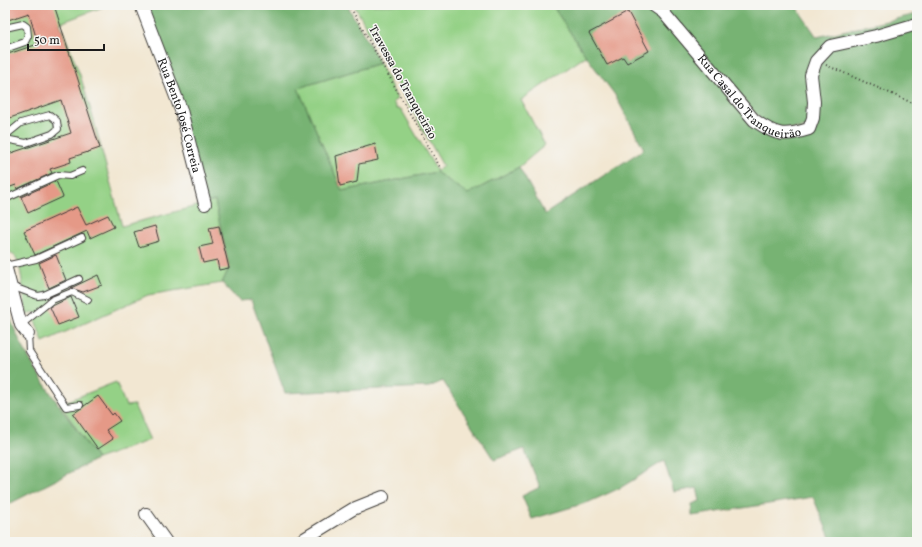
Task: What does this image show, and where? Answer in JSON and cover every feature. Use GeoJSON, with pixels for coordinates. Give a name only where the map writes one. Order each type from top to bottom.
{"type":"FeatureCollection","features":[{"type":"Feature","properties":{"kind":"street","name":"Rua Bento José Correia"},"geometry":{"type":"LineString","coordinates":[[141,5],[181,110],[205,204]]}},
{"type":"Feature","properties":{"kind":"street","name":"Rua Casal do Tranqueirão"},"geometry":{"type":"LineString","coordinates":[[653,5],[663,12],[754,120],[769,131],[779,135],[792,135],[810,129],[813,118],[814,102],[811,75],[816,61],[830,46],[876,36],[917,24]]}},
{"type":"Feature","properties":{"kind":"street"},"geometry":{"type":"LineString","coordinates":[[5,266],[24,330]]}},
{"type":"Feature","properties":{"kind":"street"},"geometry":{"type":"LineString","coordinates":[[299,542],[353,509],[383,497]]}},
{"type":"Feature","properties":{"kind":"street"},"geometry":{"type":"LineString","coordinates":[[146,514],[166,542]]}},
{"type":"Feature","properties":{"kind":"lane"},"geometry":{"type":"LineString","coordinates":[[5,28],[22,24],[27,27],[28,36],[25,42],[5,49]]}},
{"type":"Feature","properties":{"kind":"lane"},"geometry":{"type":"LineString","coordinates":[[50,115],[57,121],[58,129],[52,134],[26,143],[5,137],[21,123],[50,115]]}},
{"type":"Feature","properties":{"kind":"lane"},"geometry":{"type":"LineString","coordinates":[[5,199],[58,175],[70,176],[82,170]]}},
{"type":"Feature","properties":{"kind":"lane"},"geometry":{"type":"LineString","coordinates":[[5,266],[36,259],[82,238]]}},
{"type":"Feature","properties":{"kind":"lane"},"geometry":{"type":"LineString","coordinates":[[11,286],[38,296],[44,296],[79,279]]}},
{"type":"Feature","properties":{"kind":"lane"},"geometry":{"type":"LineString","coordinates":[[80,405],[66,407],[29,351],[24,330],[52,300],[72,292],[88,300]]}},
{"type":"Feature","properties":{"kind":"path","name":"Travessa do Tranqueirão"},"geometry":{"type":"LineString","coordinates":[[349,5],[440,168]]}},
{"type":"Feature","properties":{"kind":"path"},"geometry":{"type":"LineString","coordinates":[[816,61],[917,105]]}},
{"type":"Feature","properties":{"kind":"green space"},"geometry":{"type":"Polygon","coordinates":[[[5,5],[108,5],[60,23],[80,75],[92,114],[122,226],[215,201],[229,268],[222,283],[148,295],[43,342],[35,320],[38,316],[34,312],[27,314],[19,265],[17,259],[9,251],[5,239],[5,5]]]}},
{"type":"Feature","properties":{"kind":"green space"},"geometry":{"type":"Polygon","coordinates":[[[144,5],[347,5],[380,63],[298,88],[342,191],[436,172],[468,194],[519,167],[545,214],[644,149],[615,95],[586,56],[552,5],[653,5],[768,132],[811,129],[813,76],[831,47],[917,24],[917,542],[832,542],[813,497],[692,516],[692,504],[700,501],[697,488],[674,492],[664,461],[620,488],[589,502],[532,519],[522,496],[540,487],[524,449],[494,460],[443,381],[429,387],[285,393],[251,300],[239,301],[222,283],[229,268],[215,201],[207,203],[144,5]]]}},
{"type":"Feature","properties":{"kind":"green space"},"geometry":{"type":"Polygon","coordinates":[[[354,5],[552,5],[586,56],[521,100],[545,145],[519,167],[468,194],[436,172],[342,191],[298,88],[380,63],[397,99],[393,102],[397,109],[401,109],[437,171],[443,166],[354,5]]]}},
{"type":"Feature","properties":{"kind":"green space"},"geometry":{"type":"Polygon","coordinates":[[[660,5],[795,5],[817,37],[917,14],[917,22],[830,45],[814,60],[809,127],[770,130],[660,5]]]}},
{"type":"Feature","properties":{"kind":"green space"},"geometry":{"type":"Polygon","coordinates":[[[5,301],[21,343],[32,364],[57,403],[97,459],[5,506],[5,301]]]}},
{"type":"Feature","properties":{"kind":"green space"},"geometry":{"type":"Polygon","coordinates":[[[116,382],[126,406],[134,405],[150,440],[97,459],[60,404],[116,382]]]}},
{"type":"Feature","properties":{"kind":"building"},"geometry":{"type":"Polygon","coordinates":[[[5,5],[54,5],[100,148],[70,158],[71,162],[50,169],[52,173],[17,189],[16,185],[5,189],[5,155],[71,133],[61,100],[7,119],[5,114],[5,55],[38,44],[29,13],[5,21],[5,5]]]}},
{"type":"Feature","properties":{"kind":"building"},"geometry":{"type":"Polygon","coordinates":[[[628,12],[649,51],[627,63],[623,57],[607,65],[589,33],[628,12]]]}},
{"type":"Feature","properties":{"kind":"building"},"geometry":{"type":"Polygon","coordinates":[[[375,144],[378,160],[359,164],[357,182],[340,186],[336,156],[375,144]]]}},
{"type":"Feature","properties":{"kind":"building"},"geometry":{"type":"Polygon","coordinates":[[[56,181],[63,197],[28,213],[21,197],[56,181]]]}},
{"type":"Feature","properties":{"kind":"building"},"geometry":{"type":"Polygon","coordinates":[[[77,207],[86,225],[108,215],[114,227],[90,238],[87,231],[35,255],[24,231],[77,207]]]}},
{"type":"Feature","properties":{"kind":"building"},"geometry":{"type":"Polygon","coordinates":[[[155,226],[159,241],[139,247],[134,232],[155,226]]]}},
{"type":"Feature","properties":{"kind":"building"},"geometry":{"type":"Polygon","coordinates":[[[219,226],[229,268],[219,270],[217,260],[203,263],[199,247],[213,244],[209,228],[219,226]]]}},
{"type":"Feature","properties":{"kind":"building"},"geometry":{"type":"Polygon","coordinates":[[[56,255],[66,280],[49,288],[39,263],[56,255]]]}},
{"type":"Feature","properties":{"kind":"building"},"geometry":{"type":"Polygon","coordinates":[[[98,275],[102,285],[83,292],[71,288],[98,275]]]}},
{"type":"Feature","properties":{"kind":"building"},"geometry":{"type":"Polygon","coordinates":[[[71,297],[79,317],[58,325],[50,307],[71,297]]]}},
{"type":"Feature","properties":{"kind":"building"},"geometry":{"type":"Polygon","coordinates":[[[98,396],[112,415],[114,413],[120,421],[106,430],[113,439],[98,449],[73,414],[98,396]]]}}]}
